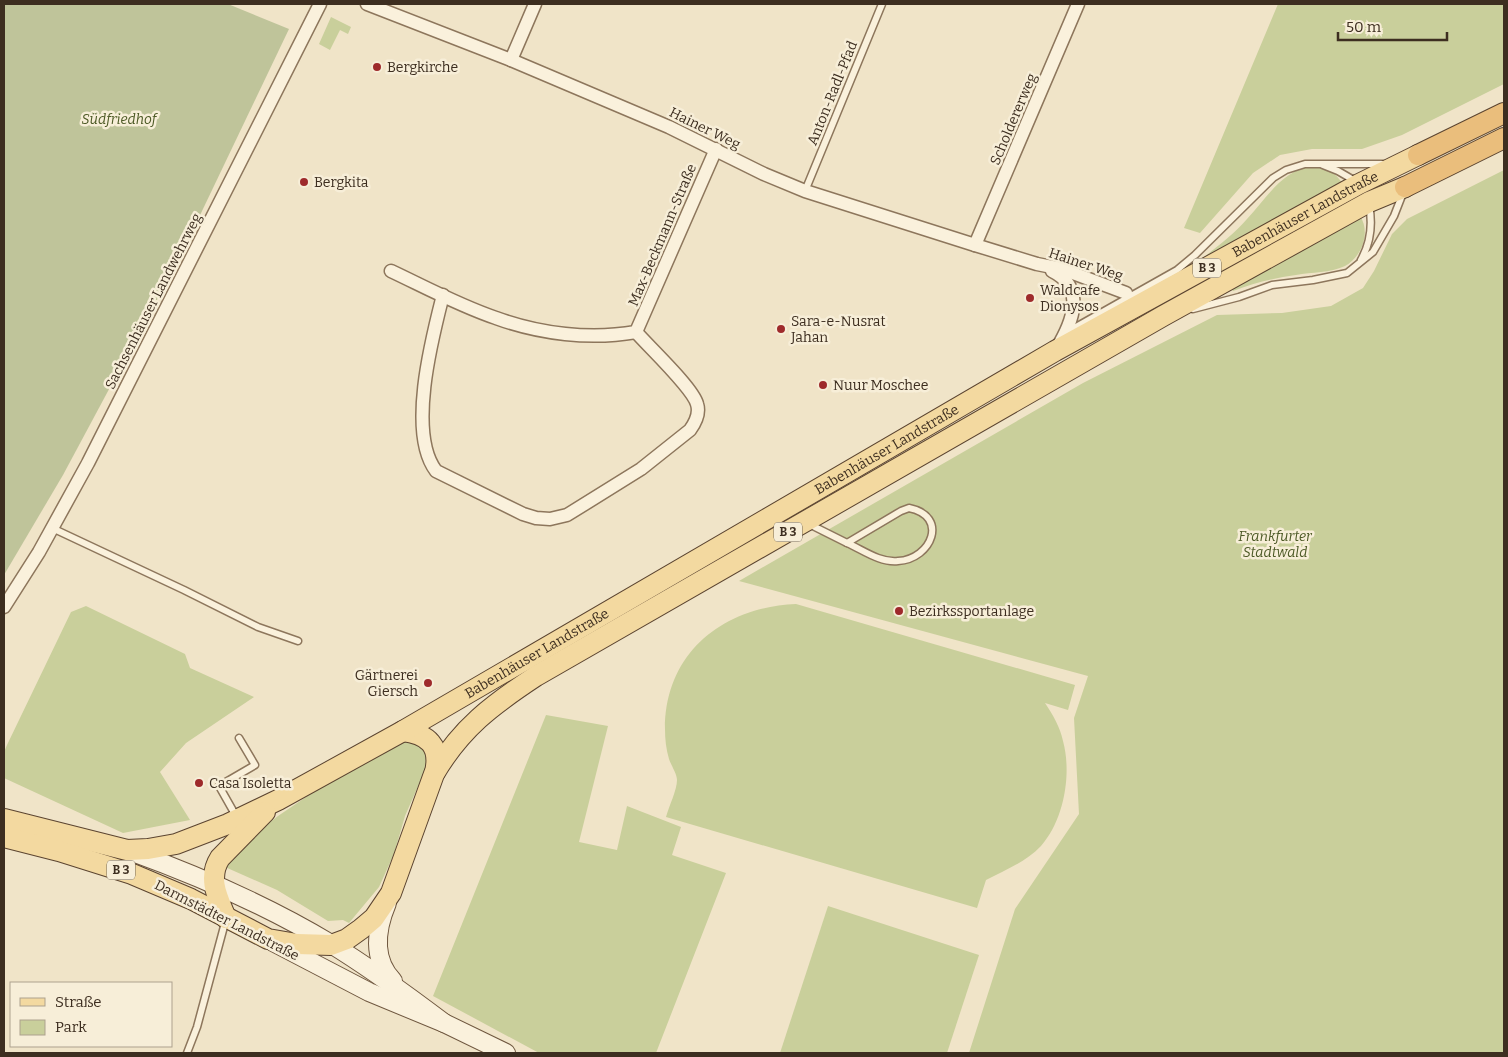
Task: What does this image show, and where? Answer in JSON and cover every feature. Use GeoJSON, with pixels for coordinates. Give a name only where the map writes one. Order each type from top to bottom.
{"type":"FeatureCollection","features":[{"type":"Feature","properties":{"kind":"highway","name":"Babenhäuser Landstraße"},"geometry":{"type":"LineString","coordinates":[[1418,155],[1504,113]]}},
{"type":"Feature","properties":{"kind":"highway","name":"Babenhäuser Landstraße"},"geometry":{"type":"LineString","coordinates":[[1405,187],[1504,138]]}},
{"type":"Feature","properties":{"kind":"main road","name":"Babenhäuser Landstraße"},"geometry":{"type":"LineString","coordinates":[[278,800],[1055,351],[1359,184],[1418,155]]}},
{"type":"Feature","properties":{"kind":"main road","name":"Babenhäuser Landstraße"},"geometry":{"type":"LineString","coordinates":[[404,993],[390,978],[381,963],[378,940],[382,916],[434,774],[468,728],[503,698],[536,676],[1163,316],[1369,202],[1405,187]]}},
{"type":"Feature","properties":{"kind":"main road","name":"B 3"},"geometry":{"type":"LineString","coordinates":[[402,730],[416,732],[431,744],[436,752],[437,761],[434,774]]}},
{"type":"Feature","properties":{"kind":"main road","name":"B 3"},"geometry":{"type":"LineString","coordinates":[[214,884],[213,872],[220,858],[278,800]]}},
{"type":"Feature","properties":{"kind":"main road","name":"Darmstädter Landstraße"},"geometry":{"type":"LineString","coordinates":[[127,850],[148,849],[176,844],[238,820],[278,800]]}},
{"type":"Feature","properties":{"kind":"main road","name":"Darmstädter Landstraße"},"geometry":{"type":"LineString","coordinates":[[4,818],[127,850],[214,884],[295,924],[331,945],[404,993],[444,1023]]}},
{"type":"Feature","properties":{"kind":"main road","name":"Darmstädter Landstraße"},"geometry":{"type":"LineString","coordinates":[[4,837],[59,851],[132,874],[191,899],[369,992],[444,1023],[506,1053]]}},
{"type":"Feature","properties":{"kind":"main road"},"geometry":{"type":"LineString","coordinates":[[214,884],[226,918]]}},
{"type":"Feature","properties":{"kind":"main road","name":"Babenhäuser Landstraße"},"geometry":{"type":"LineString","coordinates":[[268,939],[297,944],[331,945],[346,939],[362,929],[374,918],[391,894]]}},
{"type":"Feature","properties":{"kind":"street","name":"Sachsenhäuser Landwehrweg"},"geometry":{"type":"LineString","coordinates":[[4,607],[52,528],[88,463],[320,4]]}},
{"type":"Feature","properties":{"kind":"street","name":"Hainer Weg"},"geometry":{"type":"LineString","coordinates":[[367,4],[512,60],[669,127],[764,174],[805,191],[1037,264],[1062,269],[1126,293]]}},
{"type":"Feature","properties":{"kind":"street"},"geometry":{"type":"LineString","coordinates":[[512,60],[535,4]]}},
{"type":"Feature","properties":{"kind":"street","name":"Scholdererweg"},"geometry":{"type":"LineString","coordinates":[[975,245],[1078,4]]}},
{"type":"Feature","properties":{"kind":"street","name":"Max-Beckmann-Straße"},"geometry":{"type":"LineString","coordinates":[[636,332],[716,149]]}},
{"type":"Feature","properties":{"kind":"street"},"geometry":{"type":"LineString","coordinates":[[1359,184],[1369,202]]}},
{"type":"Feature","properties":{"kind":"street","name":"Hainer Weg"},"geometry":{"type":"LineString","coordinates":[[1037,264],[1062,276],[1071,289],[1074,302],[1073,317],[1067,332],[1055,351]]}},
{"type":"Feature","properties":{"kind":"street"},"geometry":{"type":"LineString","coordinates":[[391,271],[495,318],[547,332],[597,336],[636,332],[694,397],[698,412],[694,425],[642,468],[567,515],[550,519],[536,518],[523,514],[436,471],[430,463],[424,439],[425,384],[428,357],[443,295]]}},
{"type":"Feature","properties":{"kind":"lane","name":"Anton-Radl-Pfad"},"geometry":{"type":"LineString","coordinates":[[805,191],[882,4]]}},
{"type":"Feature","properties":{"kind":"lane"},"geometry":{"type":"LineString","coordinates":[[1067,332],[1177,270],[1195,256],[1273,178],[1286,170],[1304,164],[1377,165],[1418,155]]}},
{"type":"Feature","properties":{"kind":"lane"},"geometry":{"type":"LineString","coordinates":[[1315,164],[1338,171],[1359,184]]}},
{"type":"Feature","properties":{"kind":"lane"},"geometry":{"type":"LineString","coordinates":[[1163,316],[1239,297],[1272,286],[1347,273],[1372,252],[1394,216],[1405,187]]}},
{"type":"Feature","properties":{"kind":"lane"},"geometry":{"type":"LineString","coordinates":[[1359,263],[1366,250],[1371,232],[1372,218],[1369,202]]}},
{"type":"Feature","properties":{"kind":"lane"},"geometry":{"type":"LineString","coordinates":[[805,522],[884,560],[898,562],[912,558],[928,547],[933,537],[932,524],[928,517],[917,509],[909,508],[847,542]]}},
{"type":"Feature","properties":{"kind":"lane"},"geometry":{"type":"LineString","coordinates":[[52,528],[258,627],[298,641]]}},
{"type":"Feature","properties":{"kind":"lane"},"geometry":{"type":"LineString","coordinates":[[238,820],[219,786],[255,764],[240,738]]}},
{"type":"Feature","properties":{"kind":"lane"},"geometry":{"type":"LineString","coordinates":[[187,1053],[197,1028],[226,918]]}},
{"type":"Feature","properties":{"kind":"green space","name":"Südfriedhof"},"geometry":{"type":"Polygon","coordinates":[[[4,4],[228,4],[289,29],[181,255],[63,475],[4,575],[4,4]]]}},
{"type":"Feature","properties":{"kind":"green space"},"geometry":{"type":"Polygon","coordinates":[[[1278,4],[1504,4],[1504,84],[1402,135],[1362,149],[1312,149],[1280,155],[1253,173],[1200,233],[1184,228],[1278,4]]]}},
{"type":"Feature","properties":{"kind":"green space"},"geometry":{"type":"Polygon","coordinates":[[[331,17],[351,27],[348,34],[340,30],[330,50],[319,44],[331,17]]]}},
{"type":"Feature","properties":{"kind":"green space"},"geometry":{"type":"Polygon","coordinates":[[[1312,166],[1331,172],[1338,177],[1344,186],[1200,260],[1236,230],[1283,179],[1292,173],[1312,166]]]}},
{"type":"Feature","properties":{"kind":"green space","name":"Frankfurter Stadtwald"},"geometry":{"type":"Polygon","coordinates":[[[1504,170],[1504,1053],[969,1053],[1015,909],[1079,814],[1074,718],[1088,676],[739,581],[1083,383],[1217,315],[1282,313],[1331,306],[1363,288],[1374,271],[1392,234],[1407,219],[1504,170]]]}},
{"type":"Feature","properties":{"kind":"green space"},"geometry":{"type":"Polygon","coordinates":[[[1360,216],[1365,229],[1363,244],[1356,257],[1345,266],[1327,271],[1272,279],[1233,291],[1231,287],[1360,216]]]}},
{"type":"Feature","properties":{"kind":"green space"},"geometry":{"type":"Polygon","coordinates":[[[796,604],[1075,685],[1068,710],[1045,703],[1058,726],[1066,754],[1067,768],[1064,796],[1055,823],[1041,846],[1029,857],[986,880],[977,908],[666,817],[677,784],[666,744],[665,729],[668,702],[675,677],[687,656],[704,639],[723,625],[745,614],[770,607],[796,604]]]}},
{"type":"Feature","properties":{"kind":"green space"},"geometry":{"type":"Polygon","coordinates":[[[86,606],[185,654],[190,668],[254,697],[186,743],[160,772],[190,820],[123,833],[4,778],[4,752],[7,745],[71,612],[86,606]]]}},
{"type":"Feature","properties":{"kind":"green space"},"geometry":{"type":"Polygon","coordinates":[[[546,715],[608,726],[579,842],[617,850],[627,806],[681,827],[672,855],[726,873],[656,1053],[539,1053],[433,996],[546,715]]]}},
{"type":"Feature","properties":{"kind":"green space"},"geometry":{"type":"Polygon","coordinates":[[[399,739],[417,740],[430,755],[405,816],[394,854],[379,887],[349,923],[343,920],[328,921],[277,890],[225,867],[228,855],[278,816],[340,774],[399,739]]]}},
{"type":"Feature","properties":{"kind":"green space"},"geometry":{"type":"Polygon","coordinates":[[[828,906],[979,955],[947,1053],[780,1053],[828,906]]]}},
{"type":"Feature","properties":{"kind":"place","name":"Bergkirche"},"geometry":{"type":"Point","coordinates":[377,67]}},
{"type":"Feature","properties":{"kind":"place","name":"Bergkita"},"geometry":{"type":"Point","coordinates":[304,182]}},
{"type":"Feature","properties":{"kind":"place","name":"Waldcafe Dionysos"},"geometry":{"type":"Point","coordinates":[1030,298]}},
{"type":"Feature","properties":{"kind":"place","name":"Sara-e-Nusrat Jahan"},"geometry":{"type":"Point","coordinates":[781,329]}},
{"type":"Feature","properties":{"kind":"place","name":"Nuur Moschee"},"geometry":{"type":"Point","coordinates":[823,385]}},
{"type":"Feature","properties":{"kind":"place","name":"Bezirkssportanlage"},"geometry":{"type":"Point","coordinates":[899,611]}},
{"type":"Feature","properties":{"kind":"place","name":"Gärtnerei Giersch"},"geometry":{"type":"Point","coordinates":[428,683]}},
{"type":"Feature","properties":{"kind":"place","name":"Casa Isoletta"},"geometry":{"type":"Point","coordinates":[199,783]}}]}
